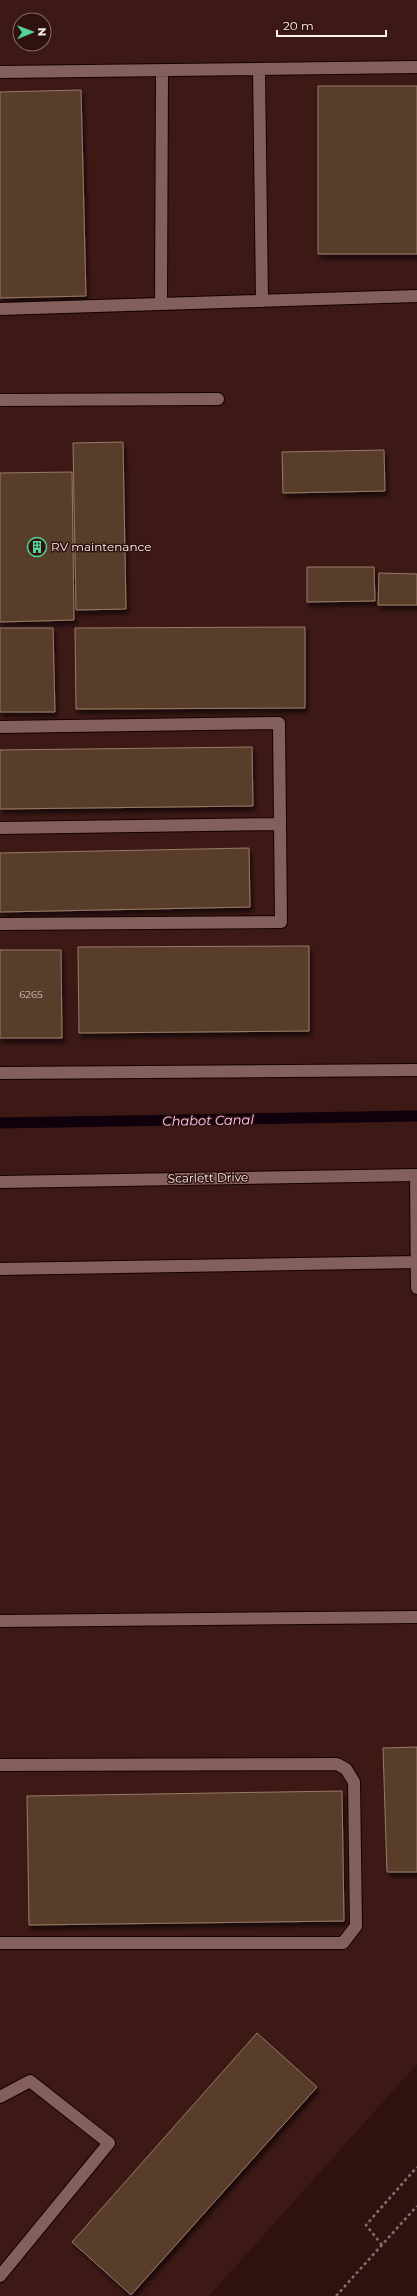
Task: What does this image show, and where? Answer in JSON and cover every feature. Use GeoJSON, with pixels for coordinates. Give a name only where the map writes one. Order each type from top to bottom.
{"type":"FeatureCollection","features":[{"type":"Feature","properties":{"kind":"street"},"geometry":{"type":"LineString","coordinates":[[0,72],[417,68]]}},
{"type":"Feature","properties":{"kind":"street"},"geometry":{"type":"LineString","coordinates":[[259,70],[262,301]]}},
{"type":"Feature","properties":{"kind":"street"},"geometry":{"type":"LineString","coordinates":[[161,304],[162,71]]}},
{"type":"Feature","properties":{"kind":"street"},"geometry":{"type":"LineString","coordinates":[[0,309],[417,296]]}},
{"type":"Feature","properties":{"kind":"street"},"geometry":{"type":"LineString","coordinates":[[0,400],[218,399]]}},
{"type":"Feature","properties":{"kind":"street"},"geometry":{"type":"LineString","coordinates":[[0,727],[279,723],[281,922],[0,924]]}},
{"type":"Feature","properties":{"kind":"street"},"geometry":{"type":"LineString","coordinates":[[0,828],[280,824]]}},
{"type":"Feature","properties":{"kind":"street"},"geometry":{"type":"LineString","coordinates":[[0,1073],[417,1070]]}},
{"type":"Feature","properties":{"kind":"street"},"geometry":{"type":"LineString","coordinates":[[416,1175],[417,1288]]}},
{"type":"Feature","properties":{"kind":"street","name":"Scarlett Drive"},"geometry":{"type":"LineString","coordinates":[[0,1182],[416,1175]]}},
{"type":"Feature","properties":{"kind":"street"},"geometry":{"type":"LineString","coordinates":[[0,1269],[417,1262]]}},
{"type":"Feature","properties":{"kind":"street"},"geometry":{"type":"LineString","coordinates":[[0,1622],[417,1616]]}},
{"type":"Feature","properties":{"kind":"street"},"geometry":{"type":"LineString","coordinates":[[0,1765],[337,1764],[346,1769],[354,1782],[356,1919],[356,1926],[352,1934],[343,1943],[0,1943]]}},
{"type":"Feature","properties":{"kind":"street"},"geometry":{"type":"LineString","coordinates":[[0,2097],[30,2081],[110,2143],[0,2276]]}},
{"type":"Feature","properties":{"kind":"path"},"geometry":{"type":"LineString","coordinates":[[382,2245],[366,2225],[417,2167]]}},
{"type":"Feature","properties":{"kind":"path"},"geometry":{"type":"LineString","coordinates":[[336,2296],[417,2206]]}},
{"type":"Feature","properties":{"kind":"shaded area"},"geometry":{"type":"Polygon","coordinates":[[[0,0],[417,0],[417,2064],[209,2296],[0,2296],[0,0]]]}},
{"type":"Feature","properties":{"kind":"building"},"geometry":{"type":"Polygon","coordinates":[[[318,86],[417,86],[417,254],[318,254],[318,86]]]}},
{"type":"Feature","properties":{"kind":"building"},"geometry":{"type":"Polygon","coordinates":[[[81,90],[86,296],[0,298],[0,92],[81,90]]]}},
{"type":"Feature","properties":{"kind":"building"},"geometry":{"type":"Polygon","coordinates":[[[123,442],[126,609],[76,610],[73,443],[123,442]]]}},
{"type":"Feature","properties":{"kind":"building"},"geometry":{"type":"Polygon","coordinates":[[[384,450],[385,491],[283,493],[282,452],[384,450]]]}},
{"type":"Feature","properties":{"kind":"building","name":"RV maintenance"},"geometry":{"type":"Polygon","coordinates":[[[72,472],[74,620],[0,622],[0,473],[72,472]]]}},
{"type":"Feature","properties":{"kind":"building"},"geometry":{"type":"Polygon","coordinates":[[[307,567],[374,567],[375,601],[307,602],[307,567]]]}},
{"type":"Feature","properties":{"kind":"building"},"geometry":{"type":"Polygon","coordinates":[[[379,573],[417,574],[417,605],[378,605],[379,573]]]}},
{"type":"Feature","properties":{"kind":"building"},"geometry":{"type":"Polygon","coordinates":[[[305,627],[305,708],[76,709],[75,628],[305,627]]]}},
{"type":"Feature","properties":{"kind":"building"},"geometry":{"type":"Polygon","coordinates":[[[0,628],[53,628],[55,712],[0,712],[0,628]]]}},
{"type":"Feature","properties":{"kind":"building"},"geometry":{"type":"Polygon","coordinates":[[[252,747],[253,806],[0,809],[0,750],[252,747]]]}},
{"type":"Feature","properties":{"kind":"building"},"geometry":{"type":"Polygon","coordinates":[[[249,848],[250,907],[0,912],[0,853],[249,848]]]}},
{"type":"Feature","properties":{"kind":"building"},"geometry":{"type":"Polygon","coordinates":[[[309,946],[309,1031],[79,1033],[78,947],[309,946]]]}},
{"type":"Feature","properties":{"kind":"building"},"geometry":{"type":"Polygon","coordinates":[[[0,950],[61,950],[62,1038],[0,1038],[0,950]]]}},
{"type":"Feature","properties":{"kind":"building"},"geometry":{"type":"Polygon","coordinates":[[[417,1747],[417,1872],[387,1872],[383,1748],[417,1747]]]}},
{"type":"Feature","properties":{"kind":"building"},"geometry":{"type":"Polygon","coordinates":[[[342,1791],[344,1921],[29,1925],[27,1796],[342,1791]]]}},
{"type":"Feature","properties":{"kind":"building"},"geometry":{"type":"Polygon","coordinates":[[[257,2033],[317,2087],[131,2295],[72,2242],[257,2033]]]}},
{"type":"Feature","properties":{"kind":"waterway","name":"Chabot Canal"},"geometry":{"type":"LineString","coordinates":[[0,1123],[417,1116]]}},
{"type":"Feature","properties":{"kind":"place","name":"RV maintenance"},"geometry":{"type":"Point","coordinates":[37,547]}}]}
